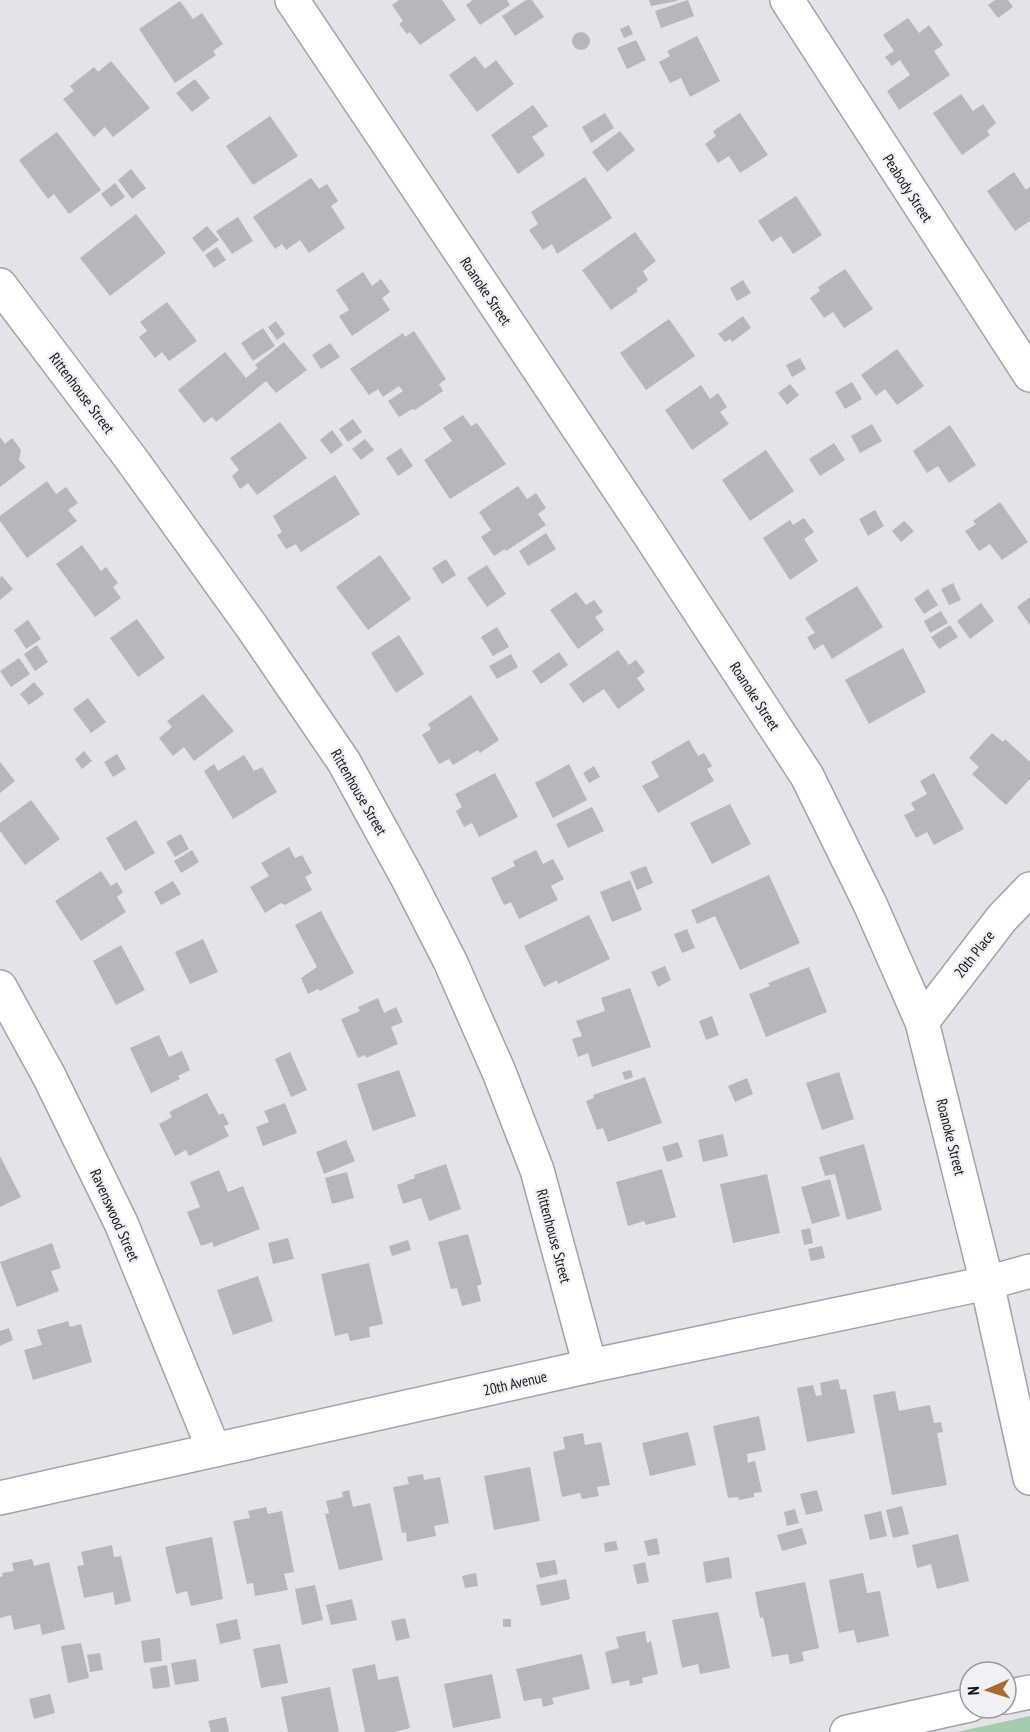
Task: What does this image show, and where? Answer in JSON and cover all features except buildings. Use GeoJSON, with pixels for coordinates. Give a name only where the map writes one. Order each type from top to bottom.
{"type":"FeatureCollection","features":[{"type":"Feature","properties":{"kind":"street","name":"Roanoke Street"},"geometry":{"type":"LineString","coordinates":[[292,0],[647,531],[807,776],[870,904],[922,1022],[987,1283],[1030,1478]]}},
{"type":"Feature","properties":{"kind":"street","name":"Peabody Street"},"geometry":{"type":"LineString","coordinates":[[787,0],[1030,375]]}},
{"type":"Feature","properties":{"kind":"street","name":"Rittenhouse Street"},"geometry":{"type":"LineString","coordinates":[[0,285],[132,460],[252,627],[344,762],[402,867],[450,961],[500,1072],[537,1170],[590,1366]]}},
{"type":"Feature","properties":{"kind":"street","name":"20th Place"},"geometry":{"type":"LineString","coordinates":[[922,1022],[1002,918],[1030,889]]}},
{"type":"Feature","properties":{"kind":"street","name":"Ravenswood Street"},"geometry":{"type":"LineString","coordinates":[[0,987],[49,1076],[121,1223],[214,1450]]}},
{"type":"Feature","properties":{"kind":"street","name":"20th Avenue"},"geometry":{"type":"LineString","coordinates":[[0,1498],[590,1366],[987,1283],[1030,1271]]}},
{"type":"Feature","properties":{"kind":"street"},"geometry":{"type":"LineString","coordinates":[[847,1732],[958,1708]]}},
{"type":"Feature","properties":{"kind":"green space"},"geometry":{"type":"Polygon","coordinates":[[[1030,1716],[1030,1732],[957,1732],[1018,1720],[1030,1716]]]}}]}
